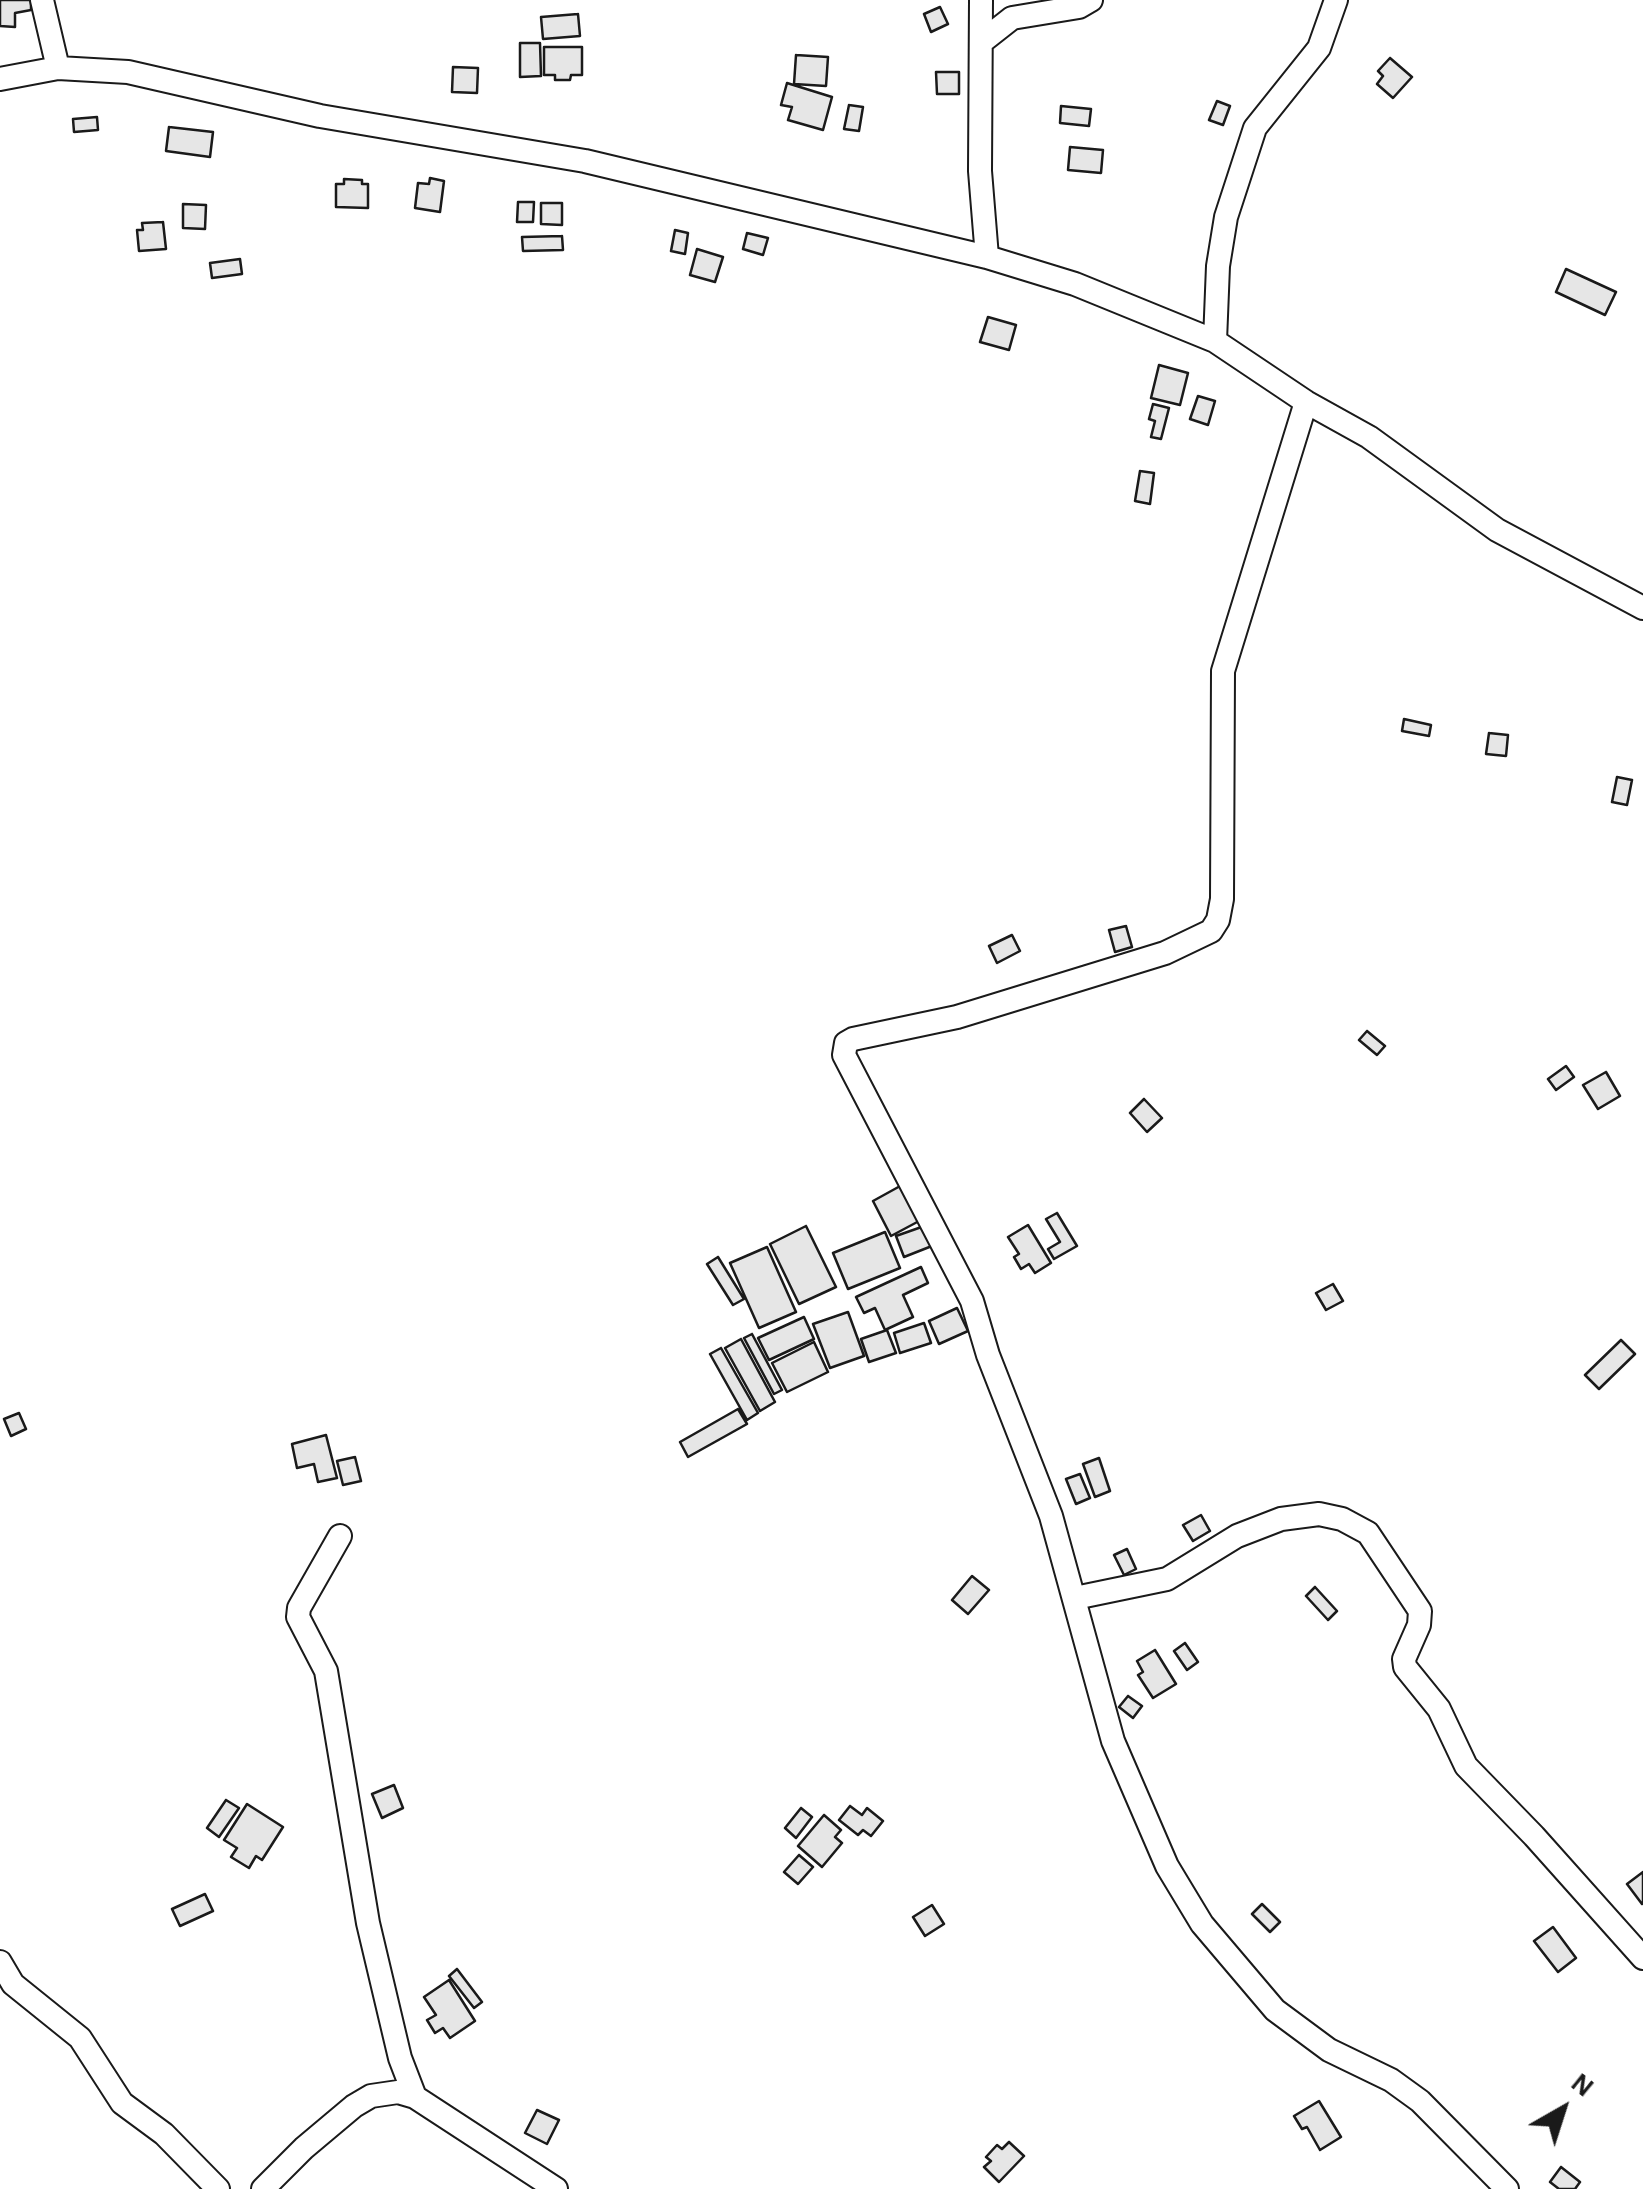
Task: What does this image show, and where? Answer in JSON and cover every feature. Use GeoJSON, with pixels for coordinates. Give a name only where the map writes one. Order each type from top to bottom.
{"type":"FeatureCollection","features":[{"type":"Feature","properties":{"kind":"street"},"geometry":{"type":"LineString","coordinates":[[42,0],[58,68]]}},
{"type":"Feature","properties":{"kind":"street"},"geometry":{"type":"LineString","coordinates":[[982,0],[980,171],[987,257]]}},
{"type":"Feature","properties":{"kind":"street"},"geometry":{"type":"LineString","coordinates":[[984,40],[1012,18],[1079,7],[1091,0]]}},
{"type":"Feature","properties":{"kind":"street"},"geometry":{"type":"LineString","coordinates":[[1215,341],[1218,266],[1226,217],[1255,128],[1319,48],[1336,0]]}},
{"type":"Feature","properties":{"kind":"street"},"geometry":{"type":"LineString","coordinates":[[0,78],[58,68],[128,72],[320,116],[585,161],[987,257],[1100,293],[1215,341],[1306,402],[1369,437],[1497,530],[1643,608]]}},
{"type":"Feature","properties":{"kind":"street"},"geometry":{"type":"LineString","coordinates":[[1306,402],[1224,671],[1222,899],[1218,920],[1210,931],[1165,953],[957,1017],[852,1039],[844,1048],[844,1055],[972,1302],[1051,1516],[1113,1741],[1166,1866],[1202,1924],[1275,2010],[1329,2050],[1391,2080],[1420,2101],[1507,2189]]}},
{"type":"Feature","properties":{"kind":"street"},"geometry":{"type":"LineString","coordinates":[[1075,1598],[1167,1579],[1237,1536],[1280,1520],[1318,1514],[1342,1519],[1368,1533],[1420,1611],[1419,1624],[1404,1659],[1405,1667],[1439,1709],[1466,1766],[1643,1958]]}},
{"type":"Feature","properties":{"kind":"street"},"geometry":{"type":"LineString","coordinates":[[340,1536],[299,1608],[298,1617],[326,1671],[368,1922],[400,2058],[416,2097]]}},
{"type":"Feature","properties":{"kind":"street"},"geometry":{"type":"LineString","coordinates":[[0,1962],[13,1984],[80,2038],[122,2103],[164,2134],[218,2189]]}},
{"type":"Feature","properties":{"kind":"street"},"geometry":{"type":"LineString","coordinates":[[263,2189],[304,2148],[371,2096],[400,2058]]}},
{"type":"Feature","properties":{"kind":"street"},"geometry":{"type":"LineString","coordinates":[[371,2096],[398,2092],[416,2097],[556,2189]]}},
{"type":"Feature","properties":{"kind":"building"},"geometry":{"type":"Polygon","coordinates":[[[0,0],[31,0],[31,10],[15,13],[15,27],[0,26],[0,0]]]}},
{"type":"Feature","properties":{"kind":"building"},"geometry":{"type":"Polygon","coordinates":[[[940,7],[948,24],[931,32],[924,14],[940,7]]]}},
{"type":"Feature","properties":{"kind":"building"},"geometry":{"type":"Polygon","coordinates":[[[578,14],[580,36],[543,39],[541,17],[578,14]]]}},
{"type":"Feature","properties":{"kind":"building"},"geometry":{"type":"Polygon","coordinates":[[[520,43],[540,43],[541,76],[520,77],[520,43]]]}},
{"type":"Feature","properties":{"kind":"building"},"geometry":{"type":"Polygon","coordinates":[[[544,47],[582,47],[582,75],[555,80],[555,75],[544,75],[544,47]]]}},
{"type":"Feature","properties":{"kind":"building"},"geometry":{"type":"Polygon","coordinates":[[[796,55],[828,57],[826,86],[794,84],[796,55]]]}},
{"type":"Feature","properties":{"kind":"building"},"geometry":{"type":"Polygon","coordinates":[[[1390,58],[1412,77],[1393,98],[1377,84],[1383,76],[1378,71],[1390,58]]]}},
{"type":"Feature","properties":{"kind":"building"},"geometry":{"type":"Polygon","coordinates":[[[453,67],[478,68],[477,93],[452,92],[453,67]]]}},
{"type":"Feature","properties":{"kind":"building"},"geometry":{"type":"Polygon","coordinates":[[[936,72],[959,72],[959,94],[937,94],[936,72]]]}},
{"type":"Feature","properties":{"kind":"building"},"geometry":{"type":"Polygon","coordinates":[[[787,83],[832,97],[823,130],[788,120],[792,107],[781,105],[787,83]]]}},
{"type":"Feature","properties":{"kind":"building"},"geometry":{"type":"Polygon","coordinates":[[[1217,101],[1230,106],[1223,125],[1209,120],[1217,101]]]}},
{"type":"Feature","properties":{"kind":"building"},"geometry":{"type":"Polygon","coordinates":[[[849,105],[863,107],[859,131],[844,129],[849,105]]]}},
{"type":"Feature","properties":{"kind":"building"},"geometry":{"type":"Polygon","coordinates":[[[1061,106],[1091,109],[1089,126],[1060,123],[1061,106]]]}},
{"type":"Feature","properties":{"kind":"building"},"geometry":{"type":"Polygon","coordinates":[[[97,117],[98,130],[74,132],[73,119],[97,117]]]}},
{"type":"Feature","properties":{"kind":"building"},"geometry":{"type":"Polygon","coordinates":[[[169,127],[213,132],[210,157],[166,151],[169,127]]]}},
{"type":"Feature","properties":{"kind":"building"},"geometry":{"type":"Polygon","coordinates":[[[1070,147],[1103,150],[1101,173],[1068,170],[1070,147]]]}},
{"type":"Feature","properties":{"kind":"building"},"geometry":{"type":"Polygon","coordinates":[[[430,178],[444,181],[440,212],[415,208],[418,183],[429,184],[430,178]]]}},
{"type":"Feature","properties":{"kind":"building"},"geometry":{"type":"Polygon","coordinates":[[[344,179],[368,184],[368,208],[336,207],[336,184],[344,184],[344,179]]]}},
{"type":"Feature","properties":{"kind":"building"},"geometry":{"type":"Polygon","coordinates":[[[518,202],[534,202],[533,222],[517,222],[518,202]]]}},
{"type":"Feature","properties":{"kind":"building"},"geometry":{"type":"Polygon","coordinates":[[[541,203],[562,203],[562,225],[541,224],[541,203]]]}},
{"type":"Feature","properties":{"kind":"building"},"geometry":{"type":"Polygon","coordinates":[[[183,204],[206,205],[205,229],[183,228],[183,204]]]}},
{"type":"Feature","properties":{"kind":"building"},"geometry":{"type":"Polygon","coordinates":[[[163,222],[166,249],[139,251],[137,230],[143,230],[142,223],[163,222]]]}},
{"type":"Feature","properties":{"kind":"building"},"geometry":{"type":"Polygon","coordinates":[[[675,230],[688,233],[685,254],[671,251],[675,230]]]}},
{"type":"Feature","properties":{"kind":"building"},"geometry":{"type":"Polygon","coordinates":[[[747,233],[768,238],[763,255],[743,249],[747,233]]]}},
{"type":"Feature","properties":{"kind":"building"},"geometry":{"type":"Polygon","coordinates":[[[562,236],[563,250],[523,251],[522,237],[562,236]]]}},
{"type":"Feature","properties":{"kind":"building"},"geometry":{"type":"Polygon","coordinates":[[[697,249],[723,257],[715,282],[690,275],[697,249]]]}},
{"type":"Feature","properties":{"kind":"building"},"geometry":{"type":"Polygon","coordinates":[[[240,259],[242,274],[212,278],[210,263],[240,259]]]}},
{"type":"Feature","properties":{"kind":"building"},"geometry":{"type":"Polygon","coordinates":[[[1566,269],[1616,292],[1605,315],[1556,292],[1566,269]]]}},
{"type":"Feature","properties":{"kind":"building"},"geometry":{"type":"Polygon","coordinates":[[[988,317],[1016,325],[1009,350],[980,342],[988,317]]]}},
{"type":"Feature","properties":{"kind":"building"},"geometry":{"type":"Polygon","coordinates":[[[1159,365],[1188,373],[1180,405],[1151,398],[1159,365]]]}},
{"type":"Feature","properties":{"kind":"building"},"geometry":{"type":"Polygon","coordinates":[[[1198,396],[1215,401],[1208,425],[1190,419],[1198,396]]]}},
{"type":"Feature","properties":{"kind":"building"},"geometry":{"type":"Polygon","coordinates":[[[1153,404],[1169,408],[1161,439],[1151,437],[1155,421],[1149,419],[1153,404]]]}},
{"type":"Feature","properties":{"kind":"building"},"geometry":{"type":"Polygon","coordinates":[[[1140,471],[1154,473],[1150,504],[1135,501],[1140,471]]]}},
{"type":"Feature","properties":{"kind":"building"},"geometry":{"type":"Polygon","coordinates":[[[1404,719],[1431,725],[1429,736],[1402,731],[1404,719]]]}},
{"type":"Feature","properties":{"kind":"building"},"geometry":{"type":"Polygon","coordinates":[[[1489,733],[1508,735],[1506,756],[1486,754],[1489,733]]]}},
{"type":"Feature","properties":{"kind":"building"},"geometry":{"type":"Polygon","coordinates":[[[1617,777],[1632,780],[1627,805],[1612,802],[1617,777]]]}},
{"type":"Feature","properties":{"kind":"building"},"geometry":{"type":"Polygon","coordinates":[[[1126,926],[1132,947],[1115,952],[1109,930],[1126,926]]]}},
{"type":"Feature","properties":{"kind":"building"},"geometry":{"type":"Polygon","coordinates":[[[1012,935],[1020,951],[997,963],[989,946],[1012,935]]]}},
{"type":"Feature","properties":{"kind":"building"},"geometry":{"type":"Polygon","coordinates":[[[1367,1031],[1385,1046],[1377,1055],[1359,1040],[1367,1031]]]}},
{"type":"Feature","properties":{"kind":"building"},"geometry":{"type":"Polygon","coordinates":[[[1566,1066],[1574,1077],[1556,1090],[1548,1079],[1566,1066]]]}},
{"type":"Feature","properties":{"kind":"building"},"geometry":{"type":"Polygon","coordinates":[[[1606,1072],[1620,1096],[1598,1109],[1583,1085],[1606,1072]]]}},
{"type":"Feature","properties":{"kind":"building"},"geometry":{"type":"Polygon","coordinates":[[[1144,1099],[1162,1118],[1147,1132],[1130,1113],[1144,1099]]]}},
{"type":"Feature","properties":{"kind":"building"},"geometry":{"type":"Polygon","coordinates":[[[902,1185],[921,1220],[891,1236],[873,1201],[902,1185]]]}},
{"type":"Feature","properties":{"kind":"building"},"geometry":{"type":"Polygon","coordinates":[[[1057,1213],[1077,1246],[1054,1259],[1048,1249],[1060,1242],[1046,1219],[1057,1213]]]}},
{"type":"Feature","properties":{"kind":"building"},"geometry":{"type":"Polygon","coordinates":[[[930,1224],[937,1244],[904,1257],[896,1236],[930,1224]]]}},
{"type":"Feature","properties":{"kind":"building"},"geometry":{"type":"Polygon","coordinates":[[[1028,1225],[1051,1263],[1035,1273],[1029,1264],[1021,1269],[1014,1257],[1019,1254],[1008,1237],[1028,1225]]]}},
{"type":"Feature","properties":{"kind":"building"},"geometry":{"type":"Polygon","coordinates":[[[806,1226],[836,1287],[799,1304],[770,1244],[806,1226]]]}},
{"type":"Feature","properties":{"kind":"building"},"geometry":{"type":"Polygon","coordinates":[[[885,1232],[900,1268],[848,1289],[833,1253],[885,1232]]]}},
{"type":"Feature","properties":{"kind":"building"},"geometry":{"type":"Polygon","coordinates":[[[767,1247],[796,1312],[759,1328],[730,1263],[767,1247]]]}},
{"type":"Feature","properties":{"kind":"building"},"geometry":{"type":"Polygon","coordinates":[[[718,1257],[744,1299],[733,1305],[707,1264],[718,1257]]]}},
{"type":"Feature","properties":{"kind":"building"},"geometry":{"type":"Polygon","coordinates":[[[921,1267],[928,1283],[903,1295],[913,1317],[885,1330],[875,1308],[864,1313],[856,1297],[921,1267]]]}},
{"type":"Feature","properties":{"kind":"building"},"geometry":{"type":"Polygon","coordinates":[[[1333,1284],[1343,1301],[1326,1310],[1316,1293],[1333,1284]]]}},
{"type":"Feature","properties":{"kind":"building"},"geometry":{"type":"Polygon","coordinates":[[[957,1308],[968,1331],[939,1344],[929,1321],[957,1308]]]}},
{"type":"Feature","properties":{"kind":"building"},"geometry":{"type":"Polygon","coordinates":[[[848,1312],[864,1356],[830,1368],[813,1324],[848,1312]]]}},
{"type":"Feature","properties":{"kind":"building"},"geometry":{"type":"Polygon","coordinates":[[[804,1317],[814,1339],[769,1360],[758,1338],[804,1317]]]}},
{"type":"Feature","properties":{"kind":"building"},"geometry":{"type":"Polygon","coordinates":[[[924,1323],[931,1343],[900,1353],[894,1333],[924,1323]]]}},
{"type":"Feature","properties":{"kind":"building"},"geometry":{"type":"Polygon","coordinates":[[[887,1330],[896,1353],[869,1362],[861,1339],[887,1330]]]}},
{"type":"Feature","properties":{"kind":"building"},"geometry":{"type":"Polygon","coordinates":[[[752,1334],[782,1390],[774,1394],[744,1338],[752,1334]]]}},
{"type":"Feature","properties":{"kind":"building"},"geometry":{"type":"Polygon","coordinates":[[[741,1339],[775,1402],[760,1411],[725,1348],[741,1339]]]}},
{"type":"Feature","properties":{"kind":"building"},"geometry":{"type":"Polygon","coordinates":[[[1621,1340],[1635,1354],[1599,1389],[1585,1375],[1621,1340]]]}},
{"type":"Feature","properties":{"kind":"building"},"geometry":{"type":"Polygon","coordinates":[[[814,1342],[828,1372],[787,1392],[772,1363],[814,1342]]]}},
{"type":"Feature","properties":{"kind":"building"},"geometry":{"type":"Polygon","coordinates":[[[721,1348],[758,1413],[747,1420],[710,1354],[721,1348]]]}},
{"type":"Feature","properties":{"kind":"building"},"geometry":{"type":"Polygon","coordinates":[[[738,1409],[747,1424],[688,1457],[680,1442],[738,1409]]]}},
{"type":"Feature","properties":{"kind":"building"},"geometry":{"type":"Polygon","coordinates":[[[19,1413],[26,1429],[11,1436],[4,1419],[19,1413]]]}},
{"type":"Feature","properties":{"kind":"building"},"geometry":{"type":"Polygon","coordinates":[[[326,1435],[337,1478],[318,1482],[314,1464],[297,1468],[292,1444],[326,1435]]]}},
{"type":"Feature","properties":{"kind":"building"},"geometry":{"type":"Polygon","coordinates":[[[355,1457],[361,1481],[343,1485],[337,1461],[355,1457]]]}},
{"type":"Feature","properties":{"kind":"building"},"geometry":{"type":"Polygon","coordinates":[[[1099,1458],[1110,1491],[1095,1497],[1083,1464],[1099,1458]]]}},
{"type":"Feature","properties":{"kind":"building"},"geometry":{"type":"Polygon","coordinates":[[[1080,1474],[1090,1498],[1076,1504],[1066,1479],[1080,1474]]]}},
{"type":"Feature","properties":{"kind":"building"},"geometry":{"type":"Polygon","coordinates":[[[1201,1515],[1210,1531],[1193,1541],[1183,1525],[1201,1515]]]}},
{"type":"Feature","properties":{"kind":"building"},"geometry":{"type":"Polygon","coordinates":[[[1127,1549],[1136,1569],[1124,1575],[1114,1555],[1127,1549]]]}},
{"type":"Feature","properties":{"kind":"building"},"geometry":{"type":"Polygon","coordinates":[[[972,1576],[989,1590],[968,1614],[952,1600],[972,1576]]]}},
{"type":"Feature","properties":{"kind":"building"},"geometry":{"type":"Polygon","coordinates":[[[1315,1587],[1337,1611],[1328,1620],[1306,1596],[1315,1587]]]}},
{"type":"Feature","properties":{"kind":"building"},"geometry":{"type":"Polygon","coordinates":[[[1185,1643],[1198,1662],[1187,1670],[1174,1651],[1185,1643]]]}},
{"type":"Feature","properties":{"kind":"building"},"geometry":{"type":"Polygon","coordinates":[[[1155,1650],[1176,1684],[1153,1698],[1138,1675],[1143,1672],[1137,1661],[1155,1650]]]}},
{"type":"Feature","properties":{"kind":"building"},"geometry":{"type":"Polygon","coordinates":[[[1128,1696],[1142,1706],[1133,1718],[1119,1707],[1128,1696]]]}},
{"type":"Feature","properties":{"kind":"building"},"geometry":{"type":"Polygon","coordinates":[[[394,1785],[403,1808],[382,1818],[372,1794],[394,1785]]]}},
{"type":"Feature","properties":{"kind":"building"},"geometry":{"type":"Polygon","coordinates":[[[226,1800],[239,1808],[219,1837],[207,1828],[226,1800]]]}},
{"type":"Feature","properties":{"kind":"building"},"geometry":{"type":"Polygon","coordinates":[[[247,1804],[283,1827],[262,1860],[256,1856],[249,1868],[231,1857],[237,1848],[224,1840],[247,1804]]]}},
{"type":"Feature","properties":{"kind":"building"},"geometry":{"type":"Polygon","coordinates":[[[850,1806],[862,1815],[867,1808],[883,1821],[871,1836],[863,1830],[858,1835],[839,1820],[850,1806]]]}},
{"type":"Feature","properties":{"kind":"building"},"geometry":{"type":"Polygon","coordinates":[[[801,1808],[812,1817],[796,1838],[785,1828],[801,1808]]]}},
{"type":"Feature","properties":{"kind":"building"},"geometry":{"type":"Polygon","coordinates":[[[824,1815],[841,1830],[835,1837],[842,1843],[822,1867],[798,1846],[824,1815]]]}},
{"type":"Feature","properties":{"kind":"building"},"geometry":{"type":"Polygon","coordinates":[[[799,1855],[813,1867],[798,1884],[784,1872],[799,1855]]]}},
{"type":"Feature","properties":{"kind":"building"},"geometry":{"type":"Polygon","coordinates":[[[1643,1872],[1643,1903],[1642,1904],[1627,1884],[1643,1872]]]}},
{"type":"Feature","properties":{"kind":"building"},"geometry":{"type":"Polygon","coordinates":[[[205,1894],[213,1911],[180,1926],[172,1909],[205,1894]]]}},
{"type":"Feature","properties":{"kind":"building"},"geometry":{"type":"Polygon","coordinates":[[[1262,1904],[1280,1922],[1270,1932],[1252,1914],[1262,1904]]]}},
{"type":"Feature","properties":{"kind":"building"},"geometry":{"type":"Polygon","coordinates":[[[932,1905],[944,1924],[925,1936],[913,1917],[932,1905]]]}},
{"type":"Feature","properties":{"kind":"building"},"geometry":{"type":"Polygon","coordinates":[[[1553,1927],[1576,1958],[1558,1972],[1534,1941],[1553,1927]]]}},
{"type":"Feature","properties":{"kind":"building"},"geometry":{"type":"Polygon","coordinates":[[[457,1969],[482,2002],[474,2008],[449,1976],[457,1969]]]}},
{"type":"Feature","properties":{"kind":"building"},"geometry":{"type":"Polygon","coordinates":[[[449,1980],[475,2021],[450,2038],[443,2028],[435,2033],[427,2020],[436,2015],[424,1997],[449,1980]]]}},
{"type":"Feature","properties":{"kind":"building"},"geometry":{"type":"Polygon","coordinates":[[[1319,2101],[1341,2137],[1320,2150],[1307,2127],[1302,2129],[1294,2116],[1319,2101]]]}},
{"type":"Feature","properties":{"kind":"building"},"geometry":{"type":"Polygon","coordinates":[[[537,2110],[559,2120],[547,2144],[525,2133],[537,2110]]]}},
{"type":"Feature","properties":{"kind":"building"},"geometry":{"type":"Polygon","coordinates":[[[1009,2142],[1024,2156],[999,2182],[984,2167],[991,2161],[986,2157],[997,2145],[1002,2149],[1009,2142]]]}},
{"type":"Feature","properties":{"kind":"building"},"geometry":{"type":"Polygon","coordinates":[[[1561,2167],[1580,2182],[1575,2189],[1559,2189],[1550,2182],[1561,2167]]]}}]}
